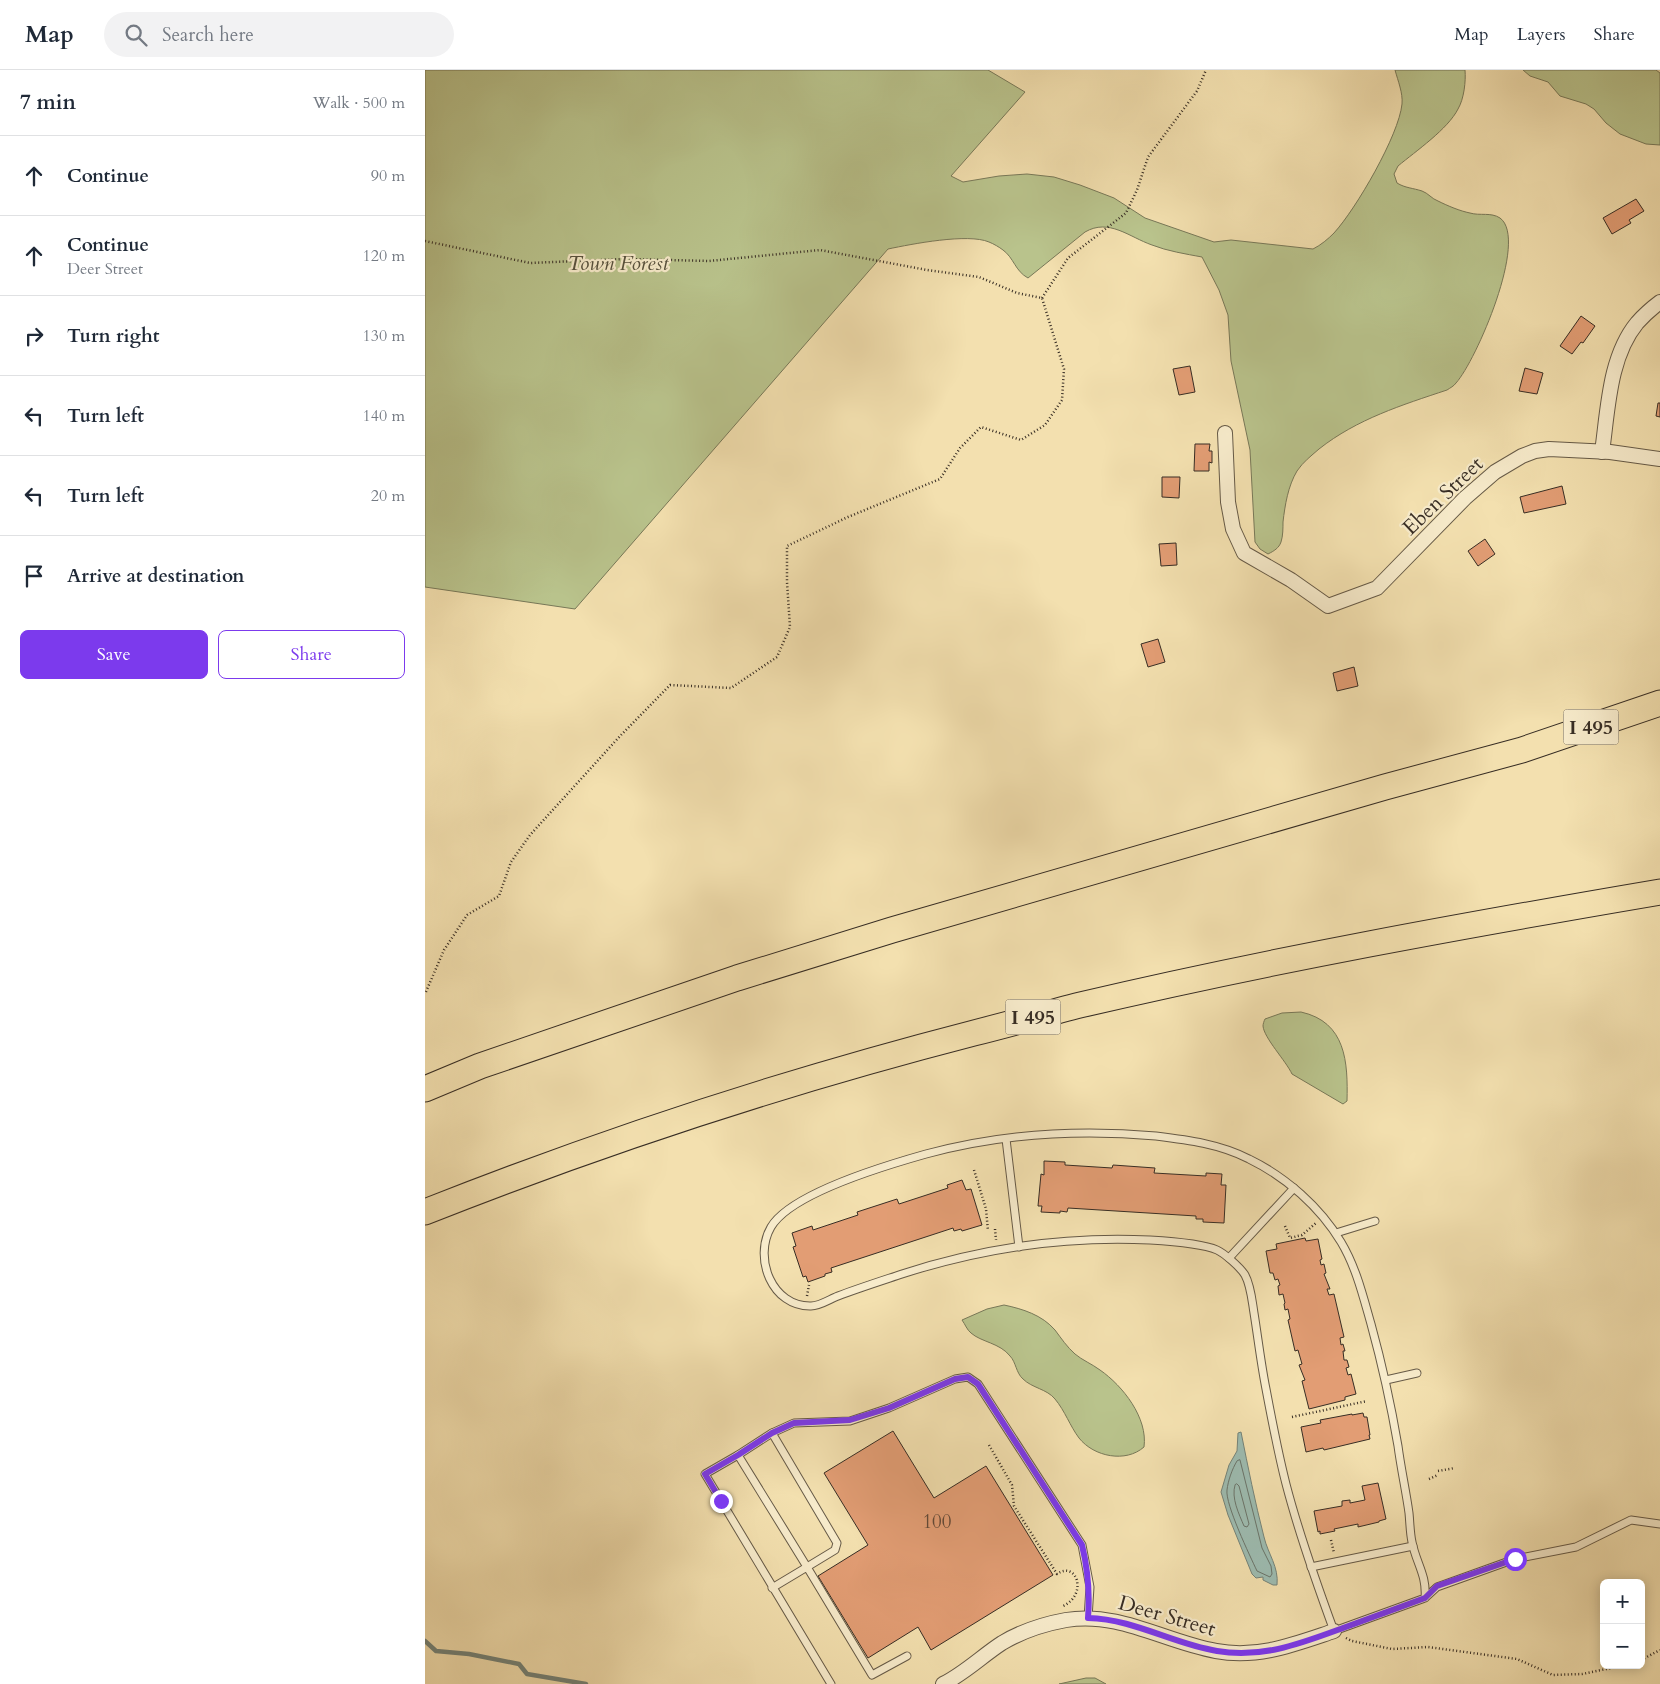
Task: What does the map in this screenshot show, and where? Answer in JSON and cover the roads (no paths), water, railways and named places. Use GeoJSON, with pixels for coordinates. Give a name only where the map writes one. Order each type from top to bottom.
{"type":"FeatureCollection","features":[{"type":"Feature","properties":{"kind":"highway","name":"I 495"},"geometry":{"type":"LineString","coordinates":[[425,1089],[480,1066],[755,972],[892,930],[1385,787],[1523,750],[1660,703]]}},
{"type":"Feature","properties":{"kind":"highway","name":"I 495"},"geometry":{"type":"LineString","coordinates":[[425,1212],[517,1175],[674,1121],[783,1086],[907,1050],[1078,1006],[1311,955],[1660,892]]}},
{"type":"Feature","properties":{"kind":"street"},"geometry":{"type":"LineString","coordinates":[[1602,452],[1615,367],[1621,350],[1637,322],[1660,302]]}},
{"type":"Feature","properties":{"kind":"street","name":"Eben Street"},"geometry":{"type":"LineString","coordinates":[[1225,433],[1228,502],[1233,528],[1244,553],[1291,580],[1328,606],[1377,588],[1465,498],[1508,463],[1535,451],[1549,449],[1602,452],[1660,459]]}},
{"type":"Feature","properties":{"kind":"street","name":"Deer Street"},"geometry":{"type":"LineString","coordinates":[[943,1684],[1021,1633],[1057,1622],[1088,1618],[1118,1621],[1199,1647],[1233,1653],[1257,1653],[1283,1648],[1334,1631]]}},
{"type":"Feature","properties":{"kind":"lane"},"geometry":{"type":"LineString","coordinates":[[1425,1598],[1426,1583],[1413,1546],[1386,1380],[1356,1273],[1344,1246],[1323,1217],[1276,1174],[1246,1157],[1192,1140],[1074,1132],[1006,1139],[945,1149],[890,1164],[829,1188],[787,1210],[773,1223],[764,1243],[764,1259],[767,1274],[779,1292],[795,1303],[815,1307],[833,1298],[907,1272],[988,1250],[1019,1246],[1095,1238],[1157,1240],[1217,1250],[1229,1258],[1245,1275],[1250,1291],[1265,1386],[1285,1481],[1311,1567],[1334,1631],[1425,1598],[1437,1586],[1515,1559],[1575,1547],[1631,1520],[1660,1524]]}},
{"type":"Feature","properties":{"kind":"lane"},"geometry":{"type":"LineString","coordinates":[[1006,1139],[1019,1246]]}},
{"type":"Feature","properties":{"kind":"lane"},"geometry":{"type":"LineString","coordinates":[[1229,1258],[1293,1188]]}},
{"type":"Feature","properties":{"kind":"lane"},"geometry":{"type":"LineString","coordinates":[[1335,1234],[1375,1221]]}},
{"type":"Feature","properties":{"kind":"lane"},"geometry":{"type":"LineString","coordinates":[[1386,1380],[1417,1373]]}},
{"type":"Feature","properties":{"kind":"lane"},"geometry":{"type":"LineString","coordinates":[[831,1684],[705,1474],[772,1433],[794,1423],[850,1420],[889,1408],[955,1379],[968,1377],[978,1384],[1082,1545],[1090,1587],[1088,1618]]}},
{"type":"Feature","properties":{"kind":"lane"},"geometry":{"type":"LineString","coordinates":[[772,1433],[837,1543],[835,1550],[772,1588]]}},
{"type":"Feature","properties":{"kind":"lane"},"geometry":{"type":"LineString","coordinates":[[738,1455],[872,1675],[907,1656]]}},
{"type":"Feature","properties":{"kind":"lane"},"geometry":{"type":"LineString","coordinates":[[1311,1567],[1413,1546]]}},
{"type":"Feature","properties":{"kind":"water"},"geometry":{"type":"Polygon","coordinates":[[[1241,1432],[1264,1537],[1275,1566],[1277,1585],[1263,1580],[1263,1577],[1256,1578],[1252,1574],[1228,1515],[1221,1492],[1229,1465],[1237,1451],[1238,1433],[1241,1432]]]}},
{"type":"Feature","properties":{"kind":"waterway"},"geometry":{"type":"LineString","coordinates":[[425,1641],[436,1651],[469,1654],[519,1664],[527,1674],[586,1684]]}},
{"type":"Feature","properties":{"kind":"park label","name":"Town Forest"},"geometry":{"type":"Point","coordinates":[618,263]}}]}
